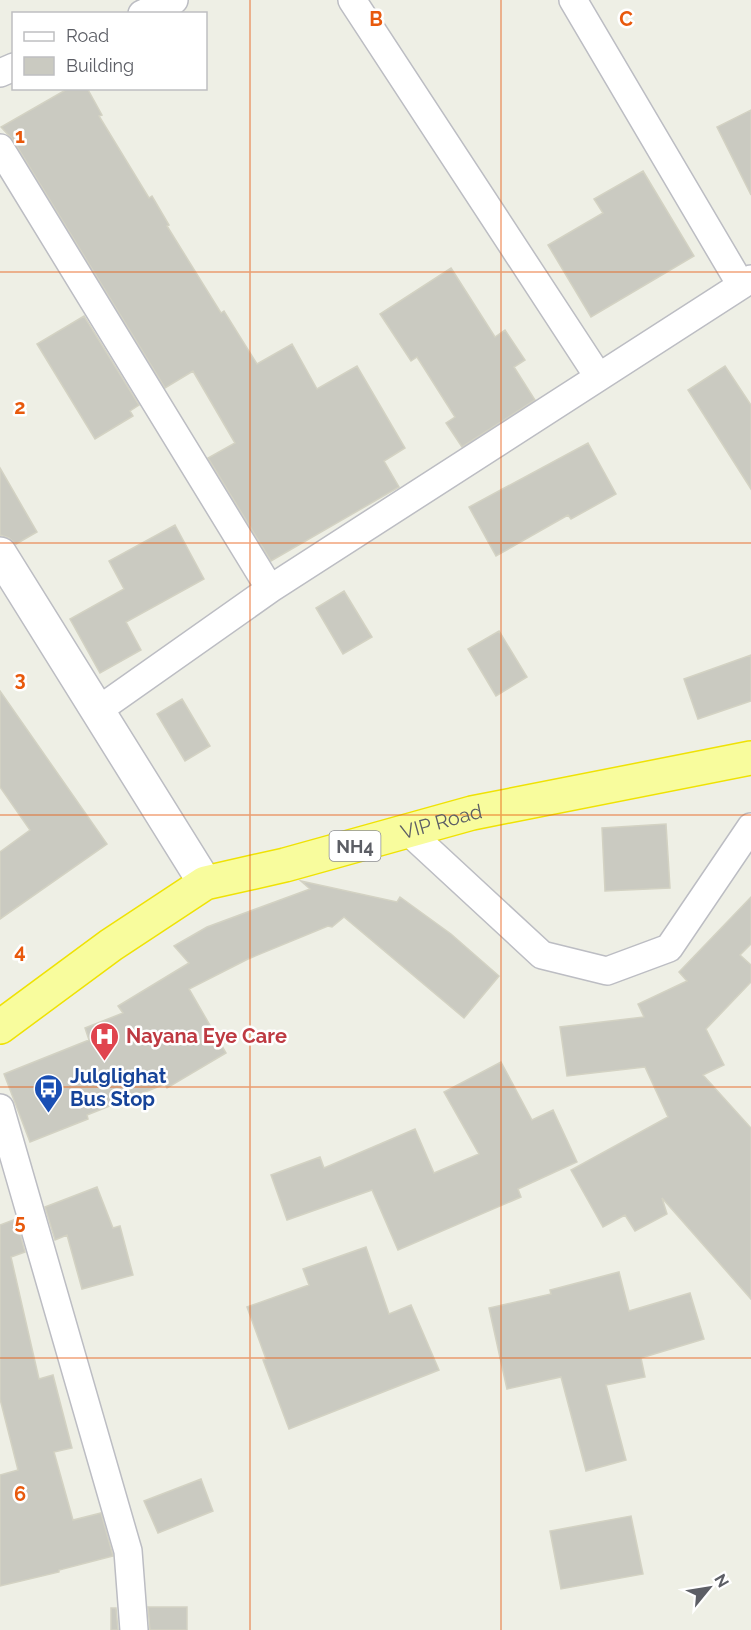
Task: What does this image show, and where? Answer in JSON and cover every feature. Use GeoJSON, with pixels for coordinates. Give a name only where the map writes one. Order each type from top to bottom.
{"type":"FeatureCollection","features":[{"type":"Feature","properties":{"kind":"highway","name":"VIP Road"},"geometry":{"type":"LineString","coordinates":[[0,1027],[111,945],[205,883],[472,813],[751,758]]}},
{"type":"Feature","properties":{"kind":"street"},"geometry":{"type":"LineString","coordinates":[[147,12],[174,0]]}},
{"type":"Feature","properties":{"kind":"street"},"geometry":{"type":"LineString","coordinates":[[352,0],[598,376]]}},
{"type":"Feature","properties":{"kind":"street"},"geometry":{"type":"LineString","coordinates":[[97,711],[270,589],[746,282],[573,0]]}},
{"type":"Feature","properties":{"kind":"street"},"geometry":{"type":"LineString","coordinates":[[0,148],[270,589]]}},
{"type":"Feature","properties":{"kind":"street"},"geometry":{"type":"LineString","coordinates":[[0,554],[205,883]]}},
{"type":"Feature","properties":{"kind":"street"},"geometry":{"type":"LineString","coordinates":[[408,831],[542,955],[607,971],[669,948],[751,828]]}},
{"type":"Feature","properties":{"kind":"street"},"geometry":{"type":"LineString","coordinates":[[0,1108],[128,1551],[134,1630]]}},
{"type":"Feature","properties":{"kind":"building"},"geometry":{"type":"Polygon","coordinates":[[[66,90],[88,90],[102,115],[99,116],[149,198],[152,196],[169,225],[167,226],[221,313],[224,311],[257,364],[292,344],[317,389],[357,366],[405,448],[384,461],[399,487],[271,561],[208,458],[235,443],[193,371],[165,388],[13,140],[1,127],[66,90]]]}},
{"type":"Feature","properties":{"kind":"building"},"geometry":{"type":"Polygon","coordinates":[[[751,110],[751,195],[717,127],[751,110]]]}},
{"type":"Feature","properties":{"kind":"building"},"geometry":{"type":"Polygon","coordinates":[[[643,171],[694,256],[591,317],[548,245],[603,213],[594,199],[643,171]]]}},
{"type":"Feature","properties":{"kind":"building"},"geometry":{"type":"Polygon","coordinates":[[[451,268],[495,337],[505,330],[525,360],[514,367],[535,400],[462,447],[446,423],[455,417],[417,357],[411,361],[380,314],[451,268]]]}},
{"type":"Feature","properties":{"kind":"building"},"geometry":{"type":"Polygon","coordinates":[[[84,316],[139,405],[130,411],[133,416],[95,439],[37,344],[84,316]]]}},
{"type":"Feature","properties":{"kind":"building"},"geometry":{"type":"Polygon","coordinates":[[[725,366],[751,405],[751,489],[688,390],[725,366]]]}},
{"type":"Feature","properties":{"kind":"building"},"geometry":{"type":"Polygon","coordinates":[[[588,443],[616,494],[571,519],[568,515],[496,556],[469,507],[588,443]]]}},
{"type":"Feature","properties":{"kind":"building"},"geometry":{"type":"Polygon","coordinates":[[[0,468],[37,532],[16,544],[0,535],[0,468]]]}},
{"type":"Feature","properties":{"kind":"building"},"geometry":{"type":"Polygon","coordinates":[[[175,525],[204,579],[126,622],[141,650],[100,673],[70,619],[124,589],[109,561],[175,525]]]}},
{"type":"Feature","properties":{"kind":"building"},"geometry":{"type":"Polygon","coordinates":[[[344,591],[372,637],[343,654],[316,608],[344,591]]]}},
{"type":"Feature","properties":{"kind":"building"},"geometry":{"type":"Polygon","coordinates":[[[499,631],[527,677],[496,696],[468,649],[499,631]]]}},
{"type":"Feature","properties":{"kind":"building"},"geometry":{"type":"Polygon","coordinates":[[[751,655],[751,701],[698,719],[684,679],[751,655]]]}},
{"type":"Feature","properties":{"kind":"building"},"geometry":{"type":"Polygon","coordinates":[[[0,691],[107,844],[0,919],[0,852],[30,830],[0,787],[0,691]]]}},
{"type":"Feature","properties":{"kind":"building"},"geometry":{"type":"Polygon","coordinates":[[[182,699],[210,746],[185,761],[157,714],[182,699]]]}},
{"type":"Feature","properties":{"kind":"building"},"geometry":{"type":"Polygon","coordinates":[[[666,824],[670,888],[605,891],[602,828],[666,824]]]}},
{"type":"Feature","properties":{"kind":"building"},"geometry":{"type":"Polygon","coordinates":[[[301,881],[397,902],[400,897],[451,934],[499,976],[464,1018],[344,917],[332,927],[328,926],[248,959],[189,989],[226,1053],[167,1088],[165,1084],[87,1115],[88,1119],[30,1142],[4,1074],[89,1040],[85,1028],[123,1013],[118,1006],[189,963],[174,946],[207,927],[310,889],[301,881]]]}},
{"type":"Feature","properties":{"kind":"building"},"geometry":{"type":"Polygon","coordinates":[[[751,897],[751,944],[740,955],[751,965],[751,982],[706,1029],[724,1065],[703,1075],[751,1128],[751,1299],[662,1198],[667,1214],[635,1231],[625,1215],[603,1227],[571,1170],[668,1117],[645,1067],[567,1076],[560,1027],[644,1017],[638,1004],[687,981],[679,972],[751,897]]]}},
{"type":"Feature","properties":{"kind":"building"},"geometry":{"type":"Polygon","coordinates":[[[501,1062],[532,1120],[553,1110],[577,1162],[518,1189],[521,1197],[398,1250],[372,1190],[287,1220],[271,1175],[320,1157],[324,1168],[415,1129],[434,1173],[479,1154],[444,1092],[501,1062]]]}},
{"type":"Feature","properties":{"kind":"building"},"geometry":{"type":"Polygon","coordinates":[[[97,1187],[113,1228],[120,1226],[133,1275],[82,1289],[67,1235],[55,1240],[45,1207],[97,1187]]]}},
{"type":"Feature","properties":{"kind":"building"},"geometry":{"type":"Polygon","coordinates":[[[16,1219],[25,1252],[11,1257],[39,1379],[53,1375],[72,1448],[54,1452],[73,1520],[101,1513],[113,1556],[0,1586],[0,1475],[18,1470],[0,1399],[0,1225],[16,1219]]]}},
{"type":"Feature","properties":{"kind":"building"},"geometry":{"type":"Polygon","coordinates":[[[366,1247],[389,1314],[411,1305],[439,1370],[289,1429],[263,1360],[266,1359],[247,1307],[309,1285],[303,1269],[366,1247]]]}},
{"type":"Feature","properties":{"kind":"building"},"geometry":{"type":"Polygon","coordinates":[[[619,1272],[629,1311],[690,1293],[704,1339],[641,1358],[645,1377],[606,1385],[626,1460],[586,1471],[561,1377],[507,1389],[489,1308],[551,1294],[550,1290],[619,1272]]]}},
{"type":"Feature","properties":{"kind":"building"},"geometry":{"type":"Polygon","coordinates":[[[201,1479],[213,1511],[158,1533],[144,1501],[201,1479]]]}},
{"type":"Feature","properties":{"kind":"building"},"geometry":{"type":"Polygon","coordinates":[[[631,1516],[643,1574],[561,1589],[550,1531],[631,1516]]]}},
{"type":"Feature","properties":{"kind":"building"},"geometry":{"type":"Polygon","coordinates":[[[148,1607],[187,1607],[187,1630],[150,1630],[148,1607]]]}},
{"type":"Feature","properties":{"kind":"building"},"geometry":{"type":"Polygon","coordinates":[[[111,1608],[116,1608],[118,1630],[111,1630],[111,1608]]]}},
{"type":"Feature","properties":{"kind":"place","name":"Nayana Eye Care"},"geometry":{"type":"Point","coordinates":[105,1062]}},
{"type":"Feature","properties":{"kind":"place","name":"Julglighat Bus Stop"},"geometry":{"type":"Point","coordinates":[49,1114]}}]}
